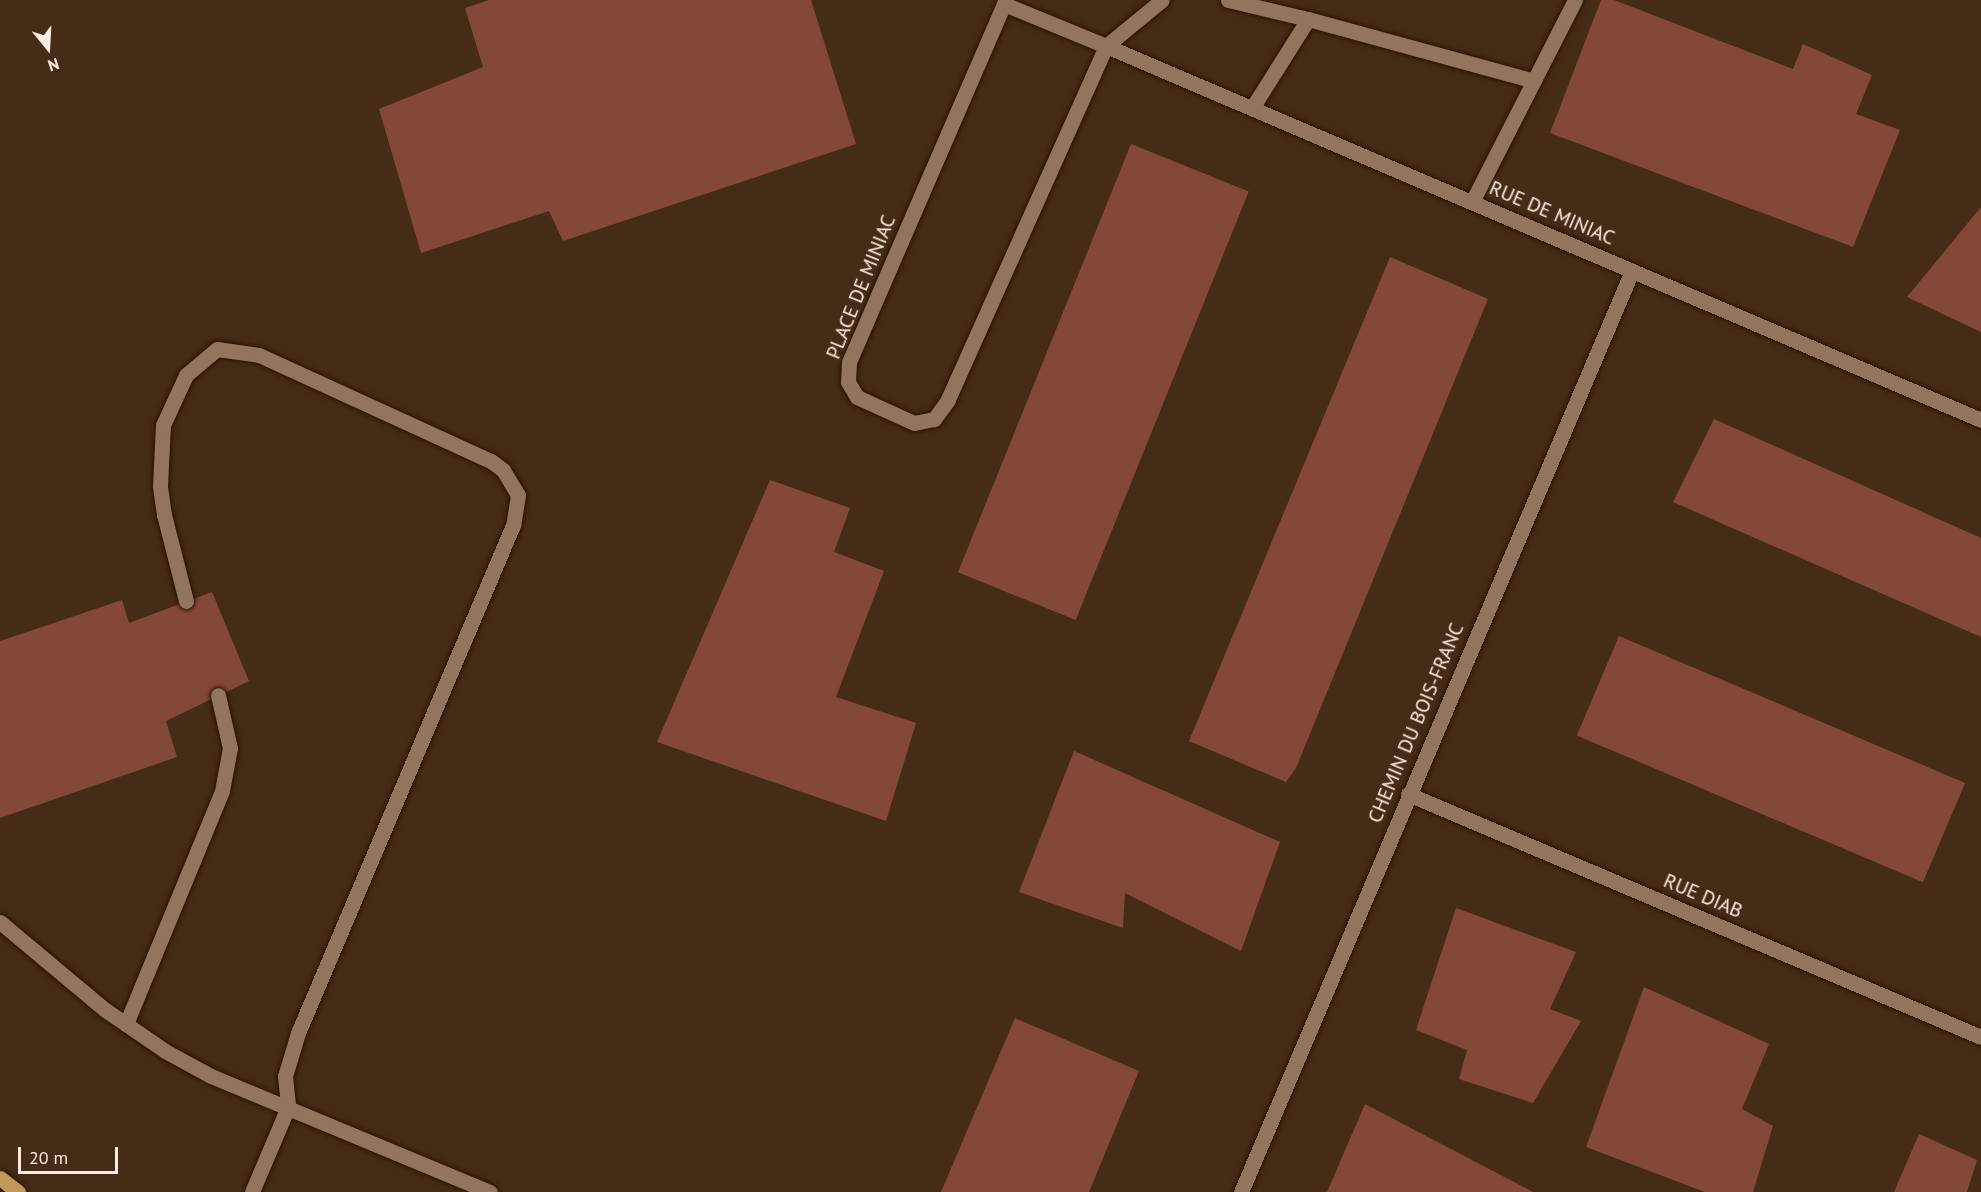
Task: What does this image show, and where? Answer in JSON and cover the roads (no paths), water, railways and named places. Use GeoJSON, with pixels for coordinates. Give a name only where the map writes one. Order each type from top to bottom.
{"type":"FeatureCollection","features":[{"type":"Feature","properties":{"kind":"main road"},"geometry":{"type":"LineString","coordinates":[[0,1178],[18,1192]]}},
{"type":"Feature","properties":{"kind":"street"},"geometry":{"type":"LineString","coordinates":[[1106,46],[1162,0]]}},
{"type":"Feature","properties":{"kind":"street"},"geometry":{"type":"LineString","coordinates":[[1228,0],[1308,19],[1534,81]]}},
{"type":"Feature","properties":{"kind":"street"},"geometry":{"type":"LineString","coordinates":[[1472,202],[1575,0]]}},
{"type":"Feature","properties":{"kind":"street","name":"PLACE DE MINIAC"},"geometry":{"type":"LineString","coordinates":[[1004,2],[1106,46],[948,400],[934,419],[914,423],[857,397],[848,382],[849,362],[1004,2]]}},
{"type":"Feature","properties":{"kind":"street"},"geometry":{"type":"LineString","coordinates":[[1252,108],[1308,19]]}},
{"type":"Feature","properties":{"kind":"street","name":"RUE DE MINIAC"},"geometry":{"type":"LineString","coordinates":[[1106,46],[1981,420]]}},
{"type":"Feature","properties":{"kind":"street","name":"CHEMIN DU BOIS-FRANC"},"geometry":{"type":"LineString","coordinates":[[1240,1192],[1632,271]]}},
{"type":"Feature","properties":{"kind":"street"},"geometry":{"type":"LineString","coordinates":[[186,601],[164,515],[163,425],[186,375],[217,349],[259,355],[491,461],[503,470],[518,495],[513,525],[298,1033],[285,1076],[288,1107],[252,1192]]}},
{"type":"Feature","properties":{"kind":"street"},"geometry":{"type":"LineString","coordinates":[[126,1024],[224,783],[230,748],[218,696]]}},
{"type":"Feature","properties":{"kind":"street","name":"RUE DIAB"},"geometry":{"type":"LineString","coordinates":[[1408,794],[1981,1037]]}},
{"type":"Feature","properties":{"kind":"street"},"geometry":{"type":"LineString","coordinates":[[0,922],[126,1024],[211,1076],[490,1192]]}}]}
